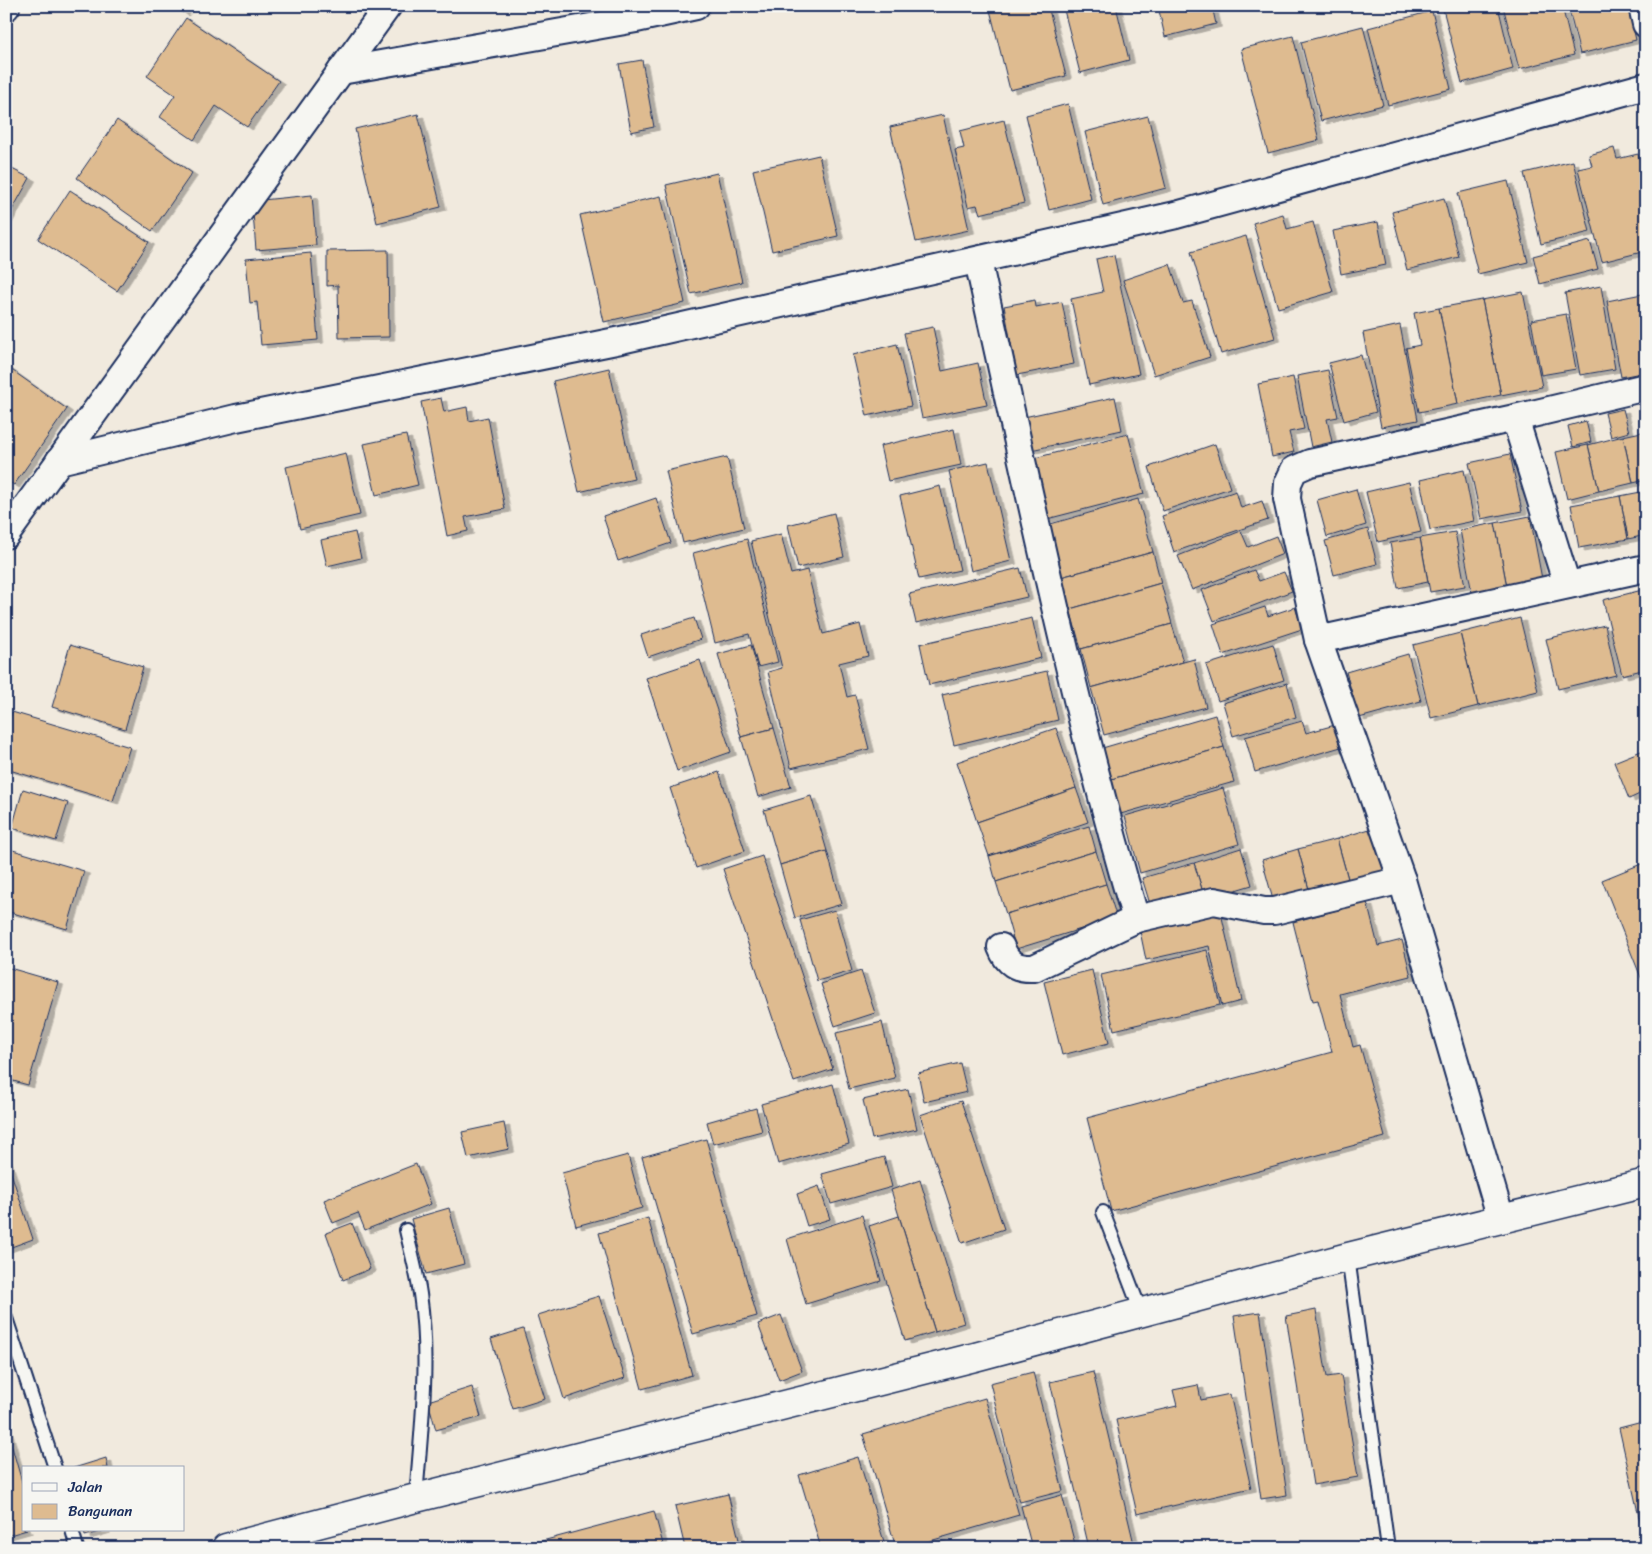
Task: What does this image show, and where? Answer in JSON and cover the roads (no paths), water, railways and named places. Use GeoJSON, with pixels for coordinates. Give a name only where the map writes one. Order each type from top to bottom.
{"type":"FeatureCollection","features":[{"type":"Feature","properties":{"kind":"main road"},"geometry":{"type":"LineString","coordinates":[[226,1548],[976,1356],[1348,1258],[1646,1183]]}},
{"type":"Feature","properties":{"kind":"street"},"geometry":{"type":"LineString","coordinates":[[340,72],[636,19],[696,6]]}},
{"type":"Feature","properties":{"kind":"street"},"geometry":{"type":"LineString","coordinates":[[1642,6],[1646,24]]}},
{"type":"Feature","properties":{"kind":"street"},"geometry":{"type":"LineString","coordinates":[[6,535],[340,72],[379,9]]}},
{"type":"Feature","properties":{"kind":"street"},"geometry":{"type":"LineString","coordinates":[[59,461],[236,418],[621,340],[1176,215],[1646,86]]}},
{"type":"Feature","properties":{"kind":"street"},"geometry":{"type":"LineString","coordinates":[[978,261],[1058,619],[1117,856],[1136,919]]}},
{"type":"Feature","properties":{"kind":"street"},"geometry":{"type":"LineString","coordinates":[[1501,1219],[1402,880],[1318,640],[1287,499],[1288,483],[1294,470],[1310,463],[1646,387]]}},
{"type":"Feature","properties":{"kind":"street"},"geometry":{"type":"LineString","coordinates":[[1515,418],[1567,585]]}},
{"type":"Feature","properties":{"kind":"street"},"geometry":{"type":"LineString","coordinates":[[1318,640],[1646,568]]}},
{"type":"Feature","properties":{"kind":"street"},"geometry":{"type":"LineString","coordinates":[[1001,947],[1009,962],[1015,966],[1034,968],[1136,919],[1214,901],[1264,911],[1274,911],[1402,880]]}},
{"type":"Feature","properties":{"kind":"lane"},"geometry":{"type":"LineString","coordinates":[[1103,1212],[1140,1312]]}},
{"type":"Feature","properties":{"kind":"lane"},"geometry":{"type":"LineString","coordinates":[[406,1230],[420,1294],[424,1341],[425,1378],[416,1498]]}},
{"type":"Feature","properties":{"kind":"lane"},"geometry":{"type":"LineString","coordinates":[[1348,1258],[1388,1548]]}},
{"type":"Feature","properties":{"kind":"lane"},"geometry":{"type":"LineString","coordinates":[[6,1318],[53,1466]]}},
{"type":"Feature","properties":{"kind":"lane"},"geometry":{"type":"LineString","coordinates":[[73,1532],[77,1548]]}}]}
